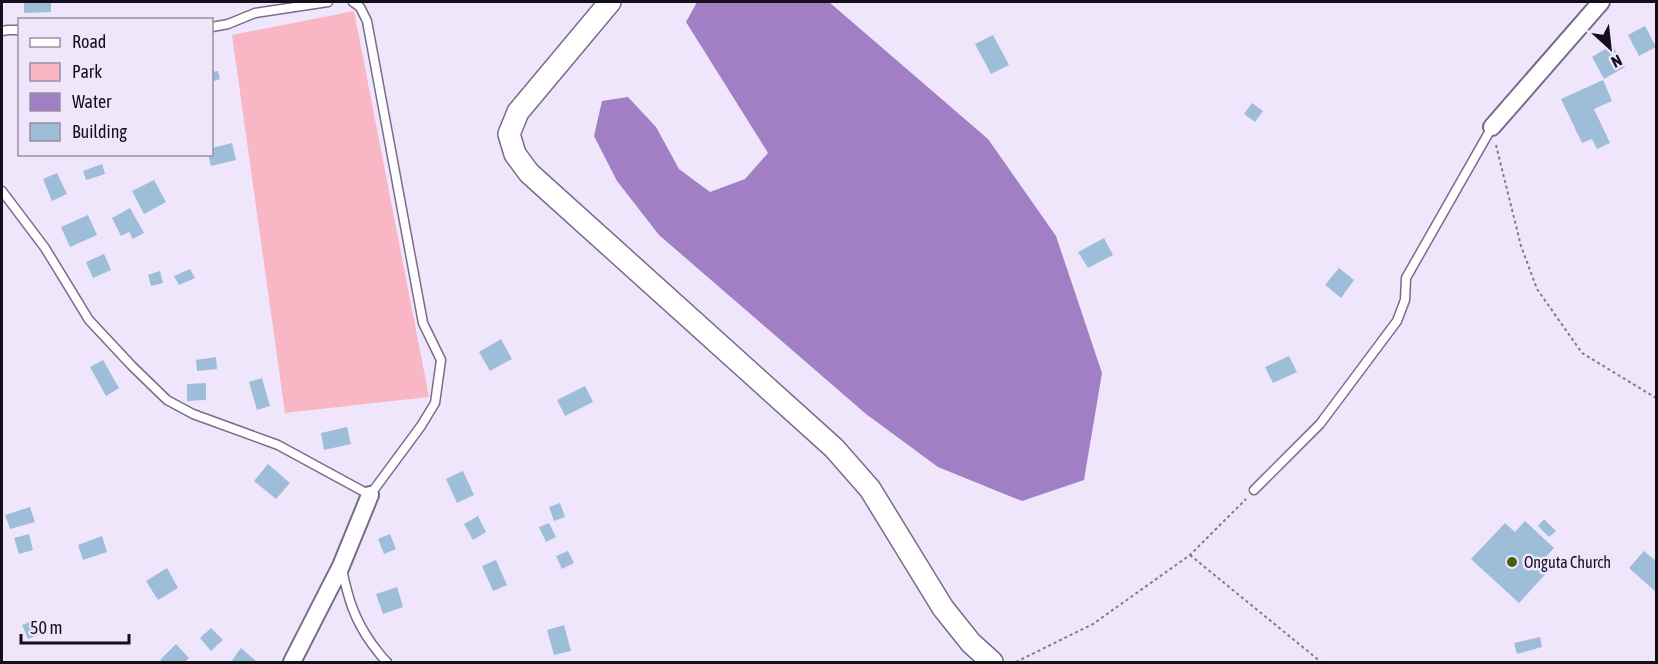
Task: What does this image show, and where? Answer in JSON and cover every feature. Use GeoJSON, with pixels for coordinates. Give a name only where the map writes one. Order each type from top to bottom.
{"type":"FeatureCollection","features":[{"type":"Feature","properties":{"kind":"street"},"geometry":{"type":"LineString","coordinates":[[610,2],[518,112],[509,134],[515,154],[530,173],[834,448],[870,489],[944,608],[971,643],[992,663]]}},
{"type":"Feature","properties":{"kind":"street"},"geometry":{"type":"LineString","coordinates":[[1491,127],[1601,2]]}},
{"type":"Feature","properties":{"kind":"street"},"geometry":{"type":"LineString","coordinates":[[292,663],[341,566],[370,495]]}},
{"type":"Feature","properties":{"kind":"lane"},"geometry":{"type":"LineString","coordinates":[[213,27],[228,24],[255,13],[328,2]]}},
{"type":"Feature","properties":{"kind":"lane"},"geometry":{"type":"LineString","coordinates":[[2,191],[45,248],[89,320],[167,400],[193,414],[278,445],[370,495],[421,426],[435,403],[441,360],[423,323],[367,21],[360,7],[353,2]]}},
{"type":"Feature","properties":{"kind":"lane"},"geometry":{"type":"LineString","coordinates":[[2,32],[18,30]]}},
{"type":"Feature","properties":{"kind":"lane"},"geometry":{"type":"LineString","coordinates":[[1254,490],[1320,424],[1397,321],[1405,300],[1406,278],[1491,127]]}},
{"type":"Feature","properties":{"kind":"lane"},"geometry":{"type":"LineString","coordinates":[[341,566],[348,599],[354,614],[363,632],[387,663]]}},
{"type":"Feature","properties":{"kind":"path"},"geometry":{"type":"LineString","coordinates":[[1491,127],[1521,246],[1537,289],[1582,353],[1656,398]]}},
{"type":"Feature","properties":{"kind":"path"},"geometry":{"type":"LineString","coordinates":[[1016,663],[1093,624],[1190,555],[1254,490]]}},
{"type":"Feature","properties":{"kind":"path"},"geometry":{"type":"LineString","coordinates":[[1190,555],[1321,663]]}},
{"type":"Feature","properties":{"kind":"green space"},"geometry":{"type":"Polygon","coordinates":[[[354,11],[429,397],[285,413],[232,35],[354,11]]]}},
{"type":"Feature","properties":{"kind":"water"},"geometry":{"type":"Polygon","coordinates":[[[697,2],[829,2],[988,139],[1056,236],[1102,373],[1084,480],[1022,501],[938,467],[866,414],[659,235],[617,181],[594,136],[602,101],[628,97],[656,127],[679,169],[710,192],[745,179],[768,153],[686,22],[697,2]]]}},
{"type":"Feature","properties":{"kind":"building"},"geometry":{"type":"Polygon","coordinates":[[[24,2],[51,2],[51,12],[24,13],[24,2]]]}},
{"type":"Feature","properties":{"kind":"building"},"geometry":{"type":"Polygon","coordinates":[[[1645,26],[1656,47],[1639,56],[1628,35],[1645,26]]]}},
{"type":"Feature","properties":{"kind":"building"},"geometry":{"type":"Polygon","coordinates":[[[993,35],[1009,65],[991,74],[975,44],[993,35]]]}},
{"type":"Feature","properties":{"kind":"building"},"geometry":{"type":"Polygon","coordinates":[[[1612,45],[1625,67],[1604,79],[1592,57],[1612,45]]]}},
{"type":"Feature","properties":{"kind":"building"},"geometry":{"type":"Polygon","coordinates":[[[218,71],[220,79],[213,82],[213,72],[218,71]]]}},
{"type":"Feature","properties":{"kind":"building"},"geometry":{"type":"Polygon","coordinates":[[[1603,80],[1612,101],[1594,109],[1610,143],[1597,149],[1592,139],[1582,143],[1561,99],[1603,80]]]}},
{"type":"Feature","properties":{"kind":"building"},"geometry":{"type":"Polygon","coordinates":[[[1252,103],[1263,111],[1255,122],[1244,114],[1252,103]]]}},
{"type":"Feature","properties":{"kind":"building"},"geometry":{"type":"Polygon","coordinates":[[[232,143],[236,160],[211,166],[208,156],[213,156],[213,148],[232,143]]]}},
{"type":"Feature","properties":{"kind":"building"},"geometry":{"type":"Polygon","coordinates":[[[102,164],[105,174],[86,180],[83,171],[102,164]]]}},
{"type":"Feature","properties":{"kind":"building"},"geometry":{"type":"Polygon","coordinates":[[[57,173],[67,194],[52,201],[43,179],[57,173]]]}},
{"type":"Feature","properties":{"kind":"building"},"geometry":{"type":"Polygon","coordinates":[[[154,180],[166,202],[144,214],[132,191],[154,180]]]}},
{"type":"Feature","properties":{"kind":"building"},"geometry":{"type":"Polygon","coordinates":[[[130,208],[144,233],[133,239],[129,232],[121,236],[112,218],[130,208]]]}},
{"type":"Feature","properties":{"kind":"building"},"geometry":{"type":"Polygon","coordinates":[[[88,215],[97,235],[70,247],[61,227],[88,215]]]}},
{"type":"Feature","properties":{"kind":"building"},"geometry":{"type":"Polygon","coordinates":[[[1104,238],[1113,255],[1088,268],[1078,252],[1104,238]]]}},
{"type":"Feature","properties":{"kind":"building"},"geometry":{"type":"Polygon","coordinates":[[[104,254],[111,270],[93,278],[86,262],[104,254]]]}},
{"type":"Feature","properties":{"kind":"building"},"geometry":{"type":"Polygon","coordinates":[[[1339,268],[1354,280],[1341,298],[1325,285],[1339,268]]]}},
{"type":"Feature","properties":{"kind":"building"},"geometry":{"type":"Polygon","coordinates":[[[190,269],[195,278],[179,285],[174,276],[190,269]]]}},
{"type":"Feature","properties":{"kind":"building"},"geometry":{"type":"Polygon","coordinates":[[[160,271],[163,283],[151,286],[148,275],[160,271]]]}},
{"type":"Feature","properties":{"kind":"building"},"geometry":{"type":"Polygon","coordinates":[[[501,339],[512,359],[490,371],[479,352],[501,339]]]}},
{"type":"Feature","properties":{"kind":"building"},"geometry":{"type":"Polygon","coordinates":[[[1289,356],[1297,372],[1273,383],[1265,367],[1289,356]]]}},
{"type":"Feature","properties":{"kind":"building"},"geometry":{"type":"Polygon","coordinates":[[[216,357],[217,369],[197,371],[196,360],[216,357]]]}},
{"type":"Feature","properties":{"kind":"building"},"geometry":{"type":"Polygon","coordinates":[[[103,360],[119,388],[106,396],[90,367],[103,360]]]}},
{"type":"Feature","properties":{"kind":"building"},"geometry":{"type":"Polygon","coordinates":[[[262,378],[270,406],[257,410],[249,382],[262,378]]]}},
{"type":"Feature","properties":{"kind":"building"},"geometry":{"type":"Polygon","coordinates":[[[206,383],[206,400],[187,401],[187,384],[206,383]]]}},
{"type":"Feature","properties":{"kind":"building"},"geometry":{"type":"Polygon","coordinates":[[[585,386],[593,402],[565,416],[557,400],[585,386]]]}},
{"type":"Feature","properties":{"kind":"building"},"geometry":{"type":"Polygon","coordinates":[[[347,427],[351,444],[324,450],[321,433],[347,427]]]}},
{"type":"Feature","properties":{"kind":"building"},"geometry":{"type":"Polygon","coordinates":[[[268,464],[290,483],[276,499],[254,481],[268,464]]]}},
{"type":"Feature","properties":{"kind":"building"},"geometry":{"type":"Polygon","coordinates":[[[463,471],[474,495],[457,503],[446,479],[463,471]]]}},
{"type":"Feature","properties":{"kind":"building"},"geometry":{"type":"Polygon","coordinates":[[[560,503],[565,517],[554,521],[549,507],[560,503]]]}},
{"type":"Feature","properties":{"kind":"building"},"geometry":{"type":"Polygon","coordinates":[[[30,507],[35,522],[10,529],[5,515],[30,507]]]}},
{"type":"Feature","properties":{"kind":"building"},"geometry":{"type":"Polygon","coordinates":[[[478,516],[486,532],[473,540],[464,524],[478,516]]]}},
{"type":"Feature","properties":{"kind":"building"},"geometry":{"type":"Polygon","coordinates":[[[1544,519],[1556,531],[1549,537],[1538,526],[1544,519]]]}},
{"type":"Feature","properties":{"kind":"building","name":"Onguta Church"},"geometry":{"type":"Polygon","coordinates":[[[1525,521],[1554,548],[1545,558],[1553,566],[1519,603],[1471,559],[1505,523],[1515,532],[1525,521]]]}},
{"type":"Feature","properties":{"kind":"building"},"geometry":{"type":"Polygon","coordinates":[[[549,523],[556,537],[546,542],[539,527],[549,523]]]}},
{"type":"Feature","properties":{"kind":"building"},"geometry":{"type":"Polygon","coordinates":[[[29,534],[33,550],[19,554],[14,538],[29,534]]]}},
{"type":"Feature","properties":{"kind":"building"},"geometry":{"type":"Polygon","coordinates":[[[390,534],[396,549],[384,554],[378,539],[390,534]]]}},
{"type":"Feature","properties":{"kind":"building"},"geometry":{"type":"Polygon","coordinates":[[[102,536],[107,552],[83,560],[78,545],[102,536]]]}},
{"type":"Feature","properties":{"kind":"building"},"geometry":{"type":"Polygon","coordinates":[[[568,551],[574,563],[562,569],[556,556],[568,551]]]}},
{"type":"Feature","properties":{"kind":"building"},"geometry":{"type":"Polygon","coordinates":[[[1644,551],[1656,561],[1656,592],[1629,568],[1644,551]]]}},
{"type":"Feature","properties":{"kind":"building"},"geometry":{"type":"Polygon","coordinates":[[[496,560],[507,585],[493,591],[482,566],[496,560]]]}},
{"type":"Feature","properties":{"kind":"building"},"geometry":{"type":"Polygon","coordinates":[[[167,568],[178,588],[158,600],[146,581],[167,568]]]}},
{"type":"Feature","properties":{"kind":"building"},"geometry":{"type":"Polygon","coordinates":[[[397,587],[403,607],[383,614],[376,594],[397,587]]]}},
{"type":"Feature","properties":{"kind":"building"},"geometry":{"type":"Polygon","coordinates":[[[38,619],[44,633],[28,639],[22,625],[38,619]]]}},
{"type":"Feature","properties":{"kind":"building"},"geometry":{"type":"Polygon","coordinates":[[[564,625],[571,651],[554,655],[547,630],[564,625]]]}},
{"type":"Feature","properties":{"kind":"building"},"geometry":{"type":"Polygon","coordinates":[[[211,628],[223,640],[211,651],[200,638],[211,628]]]}},
{"type":"Feature","properties":{"kind":"building"},"geometry":{"type":"Polygon","coordinates":[[[1540,637],[1542,647],[1517,654],[1514,643],[1540,637]]]}},
{"type":"Feature","properties":{"kind":"building"},"geometry":{"type":"Polygon","coordinates":[[[176,644],[189,658],[185,662],[162,662],[160,660],[176,644]]]}},
{"type":"Feature","properties":{"kind":"building"},"geometry":{"type":"Polygon","coordinates":[[[241,648],[256,661],[236,662],[232,660],[241,648]]]}},
{"type":"Feature","properties":{"kind":"place","name":"Onguta Church"},"geometry":{"type":"Point","coordinates":[1512,562]}}]}
